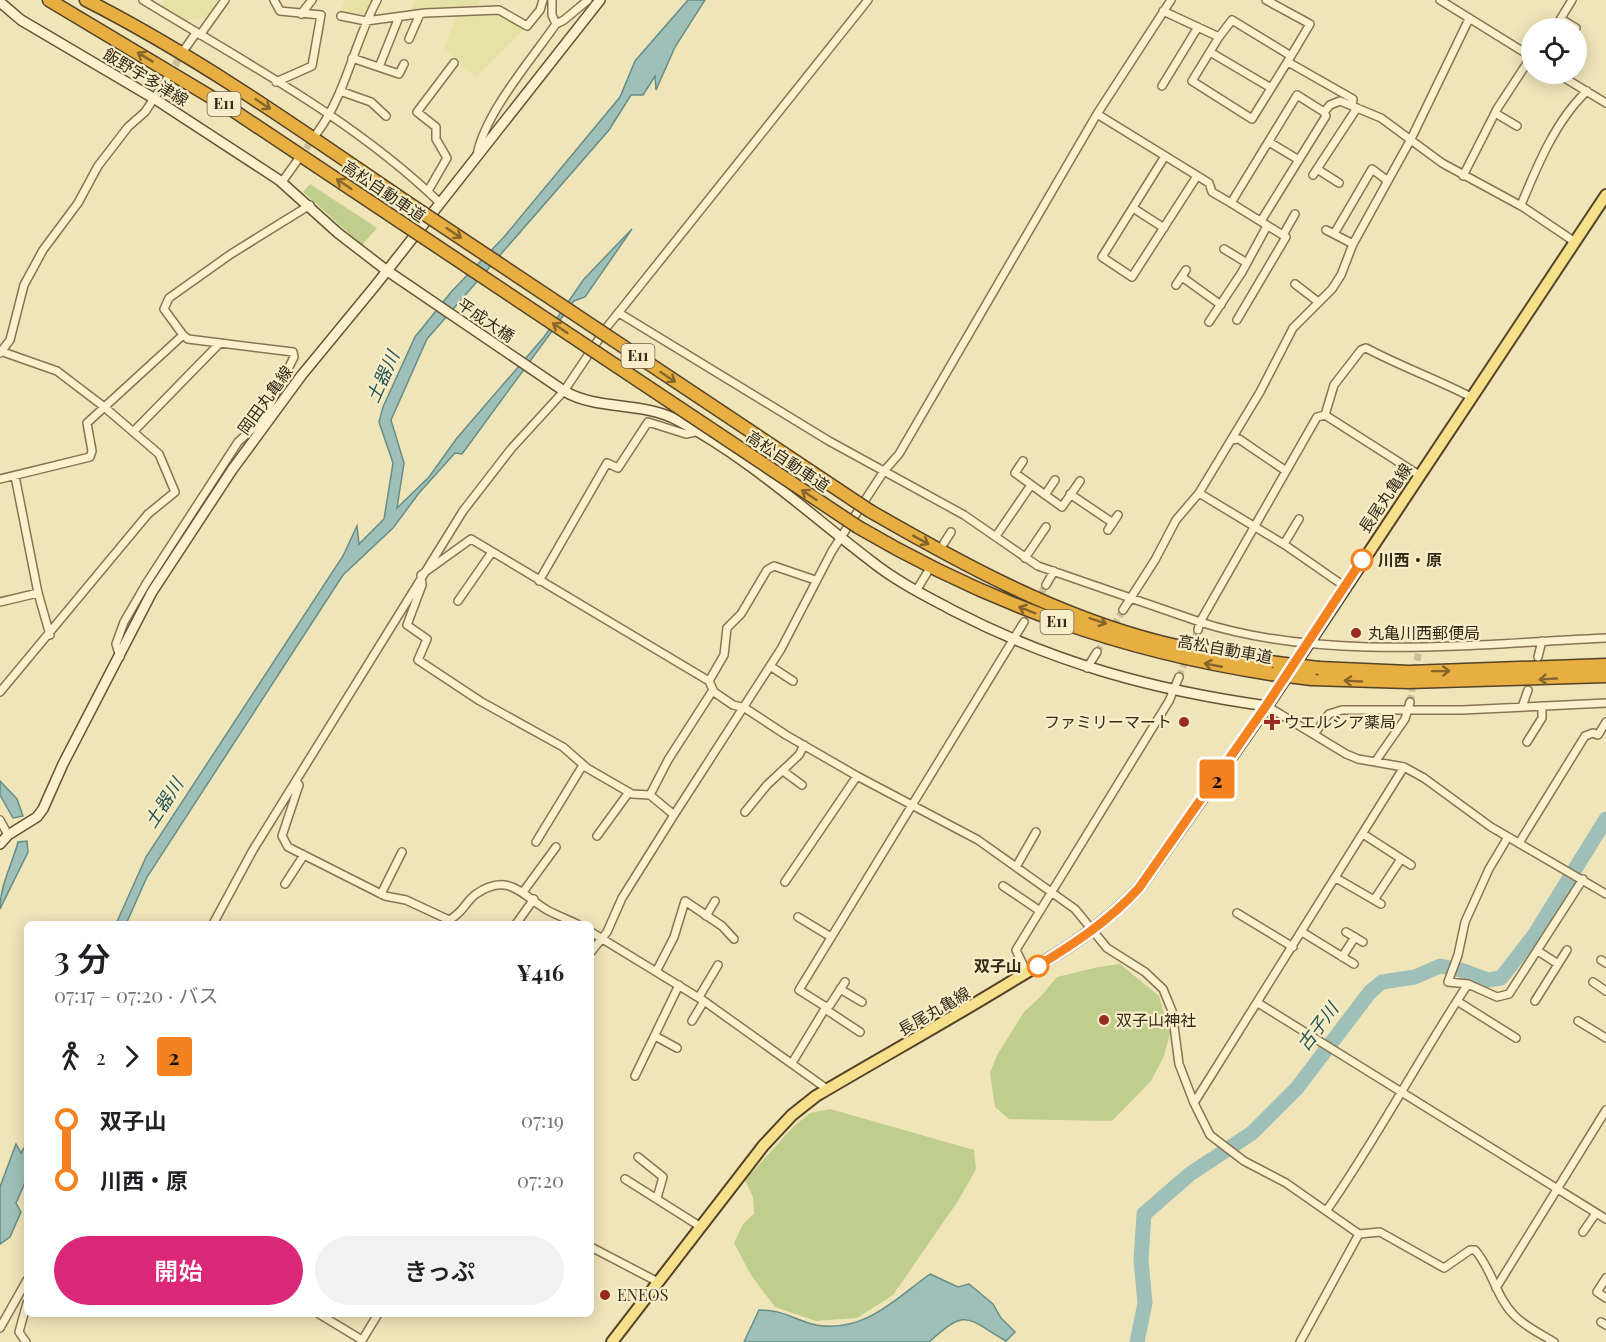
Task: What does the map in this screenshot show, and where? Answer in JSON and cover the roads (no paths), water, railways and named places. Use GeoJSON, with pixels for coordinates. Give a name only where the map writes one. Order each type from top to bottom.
{"type":"FeatureCollection","features":[{"type":"Feature","properties":{"kind":"highway","name":"高松自動車道"},"geometry":{"type":"LineString","coordinates":[[48,0],[231,109],[858,527],[964,584],[1059,623],[1156,653],[1274,668],[1409,672],[1606,665]]}},
{"type":"Feature","properties":{"kind":"highway","name":"高松自動車道"},"geometry":{"type":"LineString","coordinates":[[86,0],[131,23],[251,96],[870,511],[974,569],[1065,610],[1158,642],[1274,668],[1312,679],[1431,682],[1606,676]]}},
{"type":"Feature","properties":{"kind":"main road","name":"岡田丸亀線"},"geometry":{"type":"LineString","coordinates":[[0,844],[8,835],[37,817],[43,809],[63,764],[152,592],[265,421],[600,0]]}},
{"type":"Feature","properties":{"kind":"main road","name":"飯野宇多津線"},"geometry":{"type":"LineString","coordinates":[[0,2],[21,20],[155,99],[282,182],[338,233],[386,270]]}},
{"type":"Feature","properties":{"kind":"main road","name":"長尾丸亀線"},"geometry":{"type":"LineString","coordinates":[[612,1342],[764,1146],[792,1115],[826,1089],[1027,973],[1093,931],[1115,914],[1139,888],[1266,706],[1606,195]]}},
{"type":"Feature","properties":{"kind":"main road","name":"平成大橋"},"geometry":{"type":"LineString","coordinates":[[386,270],[561,389],[588,400],[648,408],[676,420],[794,499],[871,561],[916,591],[1014,640],[1118,678],[1266,706]]}},
{"type":"Feature","properties":{"kind":"street"},"geometry":{"type":"LineString","coordinates":[[143,0],[330,115],[414,177],[439,202]]}},
{"type":"Feature","properties":{"kind":"street"},"geometry":{"type":"LineString","coordinates":[[184,50],[225,0]]}},
{"type":"Feature","properties":{"kind":"street"},"geometry":{"type":"LineString","coordinates":[[274,0],[280,11],[302,15],[321,15],[312,66],[276,82]]}},
{"type":"Feature","properties":{"kind":"street"},"geometry":{"type":"LineString","coordinates":[[302,15],[312,0]]}},
{"type":"Feature","properties":{"kind":"street"},"geometry":{"type":"LineString","coordinates":[[317,133],[330,115],[366,21],[377,0]]}},
{"type":"Feature","properties":{"kind":"street"},"geometry":{"type":"LineString","coordinates":[[341,16],[366,21],[420,14],[499,10],[527,26],[540,10],[543,0]]}},
{"type":"Feature","properties":{"kind":"street"},"geometry":{"type":"LineString","coordinates":[[552,0],[552,15],[556,24]]}},
{"type":"Feature","properties":{"kind":"street"},"geometry":{"type":"LineString","coordinates":[[477,155],[479,143],[498,106],[556,24],[564,21],[588,0]]}},
{"type":"Feature","properties":{"kind":"street"},"geometry":{"type":"LineString","coordinates":[[215,921],[253,850],[421,575],[470,502],[868,0]]}},
{"type":"Feature","properties":{"kind":"street"},"geometry":{"type":"LineString","coordinates":[[594,947],[600,937],[607,932],[622,898],[745,708],[815,580],[884,471],[899,454],[1097,114],[1171,0]]}},
{"type":"Feature","properties":{"kind":"street"},"geometry":{"type":"LineString","coordinates":[[1266,0],[1310,24],[1290,59],[1252,119],[1192,81],[1232,20],[1290,59],[1353,99],[1354,107],[1341,139],[1315,172],[1339,183]]}},
{"type":"Feature","properties":{"kind":"street"},"geometry":{"type":"LineString","coordinates":[[1440,0],[1449,2],[1469,18],[1521,51]]}},
{"type":"Feature","properties":{"kind":"street"},"geometry":{"type":"LineString","coordinates":[[1562,18],[1572,0]]}},
{"type":"Feature","properties":{"kind":"street"},"geometry":{"type":"LineString","coordinates":[[1163,11],[1220,37]]}},
{"type":"Feature","properties":{"kind":"street"},"geometry":{"type":"LineString","coordinates":[[409,39],[420,14]]}},
{"type":"Feature","properties":{"kind":"street"},"geometry":{"type":"LineString","coordinates":[[379,68],[399,17]]}},
{"type":"Feature","properties":{"kind":"street"},"geometry":{"type":"LineString","coordinates":[[1123,610],[1155,560],[1176,520],[1199,493],[1231,440],[1293,328],[1332,289],[1353,244],[1411,139],[1469,18]]}},
{"type":"Feature","properties":{"kind":"street"},"geometry":{"type":"LineString","coordinates":[[1162,86],[1198,27]]}},
{"type":"Feature","properties":{"kind":"street"},"geometry":{"type":"LineString","coordinates":[[1210,52],[1271,88]]}},
{"type":"Feature","properties":{"kind":"street"},"geometry":{"type":"LineString","coordinates":[[352,58],[399,74],[404,64]]}},
{"type":"Feature","properties":{"kind":"street"},"geometry":{"type":"LineString","coordinates":[[428,191],[447,158],[436,139],[436,127],[417,112],[454,63]]}},
{"type":"Feature","properties":{"kind":"street"},"geometry":{"type":"LineString","coordinates":[[1463,176],[1495,114],[1521,73]]}},
{"type":"Feature","properties":{"kind":"street"},"geometry":{"type":"LineString","coordinates":[[0,692],[50,635],[148,514],[175,492],[159,454],[103,406],[57,371],[1,353],[10,340],[24,285],[43,250],[78,203],[98,166],[155,99],[166,79]]}},
{"type":"Feature","properties":{"kind":"street"},"geometry":{"type":"LineString","coordinates":[[1575,84],[1606,103]]}},
{"type":"Feature","properties":{"kind":"street"},"geometry":{"type":"LineString","coordinates":[[340,91],[370,102],[386,116]]}},
{"type":"Feature","properties":{"kind":"street"},"geometry":{"type":"LineString","coordinates":[[1521,205],[1533,176],[1569,110],[1587,91]]}},
{"type":"Feature","properties":{"kind":"street"},"geometry":{"type":"LineString","coordinates":[[1209,322],[1247,263],[1264,223],[1326,116],[1324,112],[1297,95],[1231,203]]}},
{"type":"Feature","properties":{"kind":"street"},"geometry":{"type":"LineString","coordinates":[[1324,112],[1330,105],[1340,101],[1381,118],[1463,176],[1521,205],[1575,242]]}},
{"type":"Feature","properties":{"kind":"street"},"geometry":{"type":"LineString","coordinates":[[1097,114],[1209,183],[1212,192],[1286,237],[1237,320]]}},
{"type":"Feature","properties":{"kind":"street"},"geometry":{"type":"LineString","coordinates":[[1495,114],[1517,126]]}},
{"type":"Feature","properties":{"kind":"street"},"geometry":{"type":"LineString","coordinates":[[1269,142],[1299,160]]}},
{"type":"Feature","properties":{"kind":"street"},"geometry":{"type":"LineString","coordinates":[[1165,156],[1102,257],[1132,277],[1197,176]]}},
{"type":"Feature","properties":{"kind":"street"},"geometry":{"type":"LineString","coordinates":[[282,182],[297,161]]}},
{"type":"Feature","properties":{"kind":"street"},"geometry":{"type":"LineString","coordinates":[[1353,244],[1330,232],[1372,170],[1388,181]]}},
{"type":"Feature","properties":{"kind":"street"},"geometry":{"type":"LineString","coordinates":[[265,421],[294,357],[293,352],[188,339],[164,309],[169,298],[231,254],[310,206]]}},
{"type":"Feature","properties":{"kind":"street"},"geometry":{"type":"LineString","coordinates":[[1133,208],[1164,228]]}},
{"type":"Feature","properties":{"kind":"street"},"geometry":{"type":"LineString","coordinates":[[1282,235],[1295,214]]}},
{"type":"Feature","properties":{"kind":"street"},"geometry":{"type":"LineString","coordinates":[[1224,249],[1247,263]]}},
{"type":"Feature","properties":{"kind":"street"},"geometry":{"type":"LineString","coordinates":[[1176,285],[1184,274],[1221,305]]}},
{"type":"Feature","properties":{"kind":"street"},"geometry":{"type":"LineString","coordinates":[[1295,284],[1317,302]]}},
{"type":"Feature","properties":{"kind":"street"},"geometry":{"type":"LineString","coordinates":[[619,313],[829,441],[964,515],[1024,558],[1054,571],[1200,622],[1222,629],[1307,643],[1419,648],[1606,638]]}},
{"type":"Feature","properties":{"kind":"street"},"geometry":{"type":"LineString","coordinates":[[0,479],[90,457],[92,451],[87,423],[183,335]]}},
{"type":"Feature","properties":{"kind":"street"},"geometry":{"type":"LineString","coordinates":[[133,432],[220,343]]}},
{"type":"Feature","properties":{"kind":"street"},"geometry":{"type":"LineString","coordinates":[[1324,416],[1334,385],[1361,350],[1366,348],[1471,397]]}},
{"type":"Feature","properties":{"kind":"street"},"geometry":{"type":"LineString","coordinates":[[1198,630],[1200,622],[1317,417],[1324,416],[1419,475]]}},
{"type":"Feature","properties":{"kind":"street"},"geometry":{"type":"LineString","coordinates":[[539,581],[608,463],[618,468],[648,422],[686,434],[695,432]]}},
{"type":"Feature","properties":{"kind":"street"},"geometry":{"type":"LineString","coordinates":[[1231,440],[1239,439],[1286,471]]}},
{"type":"Feature","properties":{"kind":"street"},"geometry":{"type":"LineString","coordinates":[[1023,461],[1015,473],[1062,507],[1080,481]]}},
{"type":"Feature","properties":{"kind":"street"},"geometry":{"type":"LineString","coordinates":[[15,476],[38,593],[50,635]]}},
{"type":"Feature","properties":{"kind":"street"},"geometry":{"type":"LineString","coordinates":[[1045,495],[1055,480]]}},
{"type":"Feature","properties":{"kind":"street"},"geometry":{"type":"LineString","coordinates":[[996,536],[1031,485]]}},
{"type":"Feature","properties":{"kind":"street"},"geometry":{"type":"LineString","coordinates":[[1199,493],[1284,544],[1344,586]]}},
{"type":"Feature","properties":{"kind":"street"},"geometry":{"type":"LineString","coordinates":[[1071,494],[1113,523]]}},
{"type":"Feature","properties":{"kind":"street"},"geometry":{"type":"LineString","coordinates":[[1108,530],[1118,515]]}},
{"type":"Feature","properties":{"kind":"street"},"geometry":{"type":"LineString","coordinates":[[1284,544],[1299,519]]}},
{"type":"Feature","properties":{"kind":"street"},"geometry":{"type":"LineString","coordinates":[[1024,558],[1046,527]]}},
{"type":"Feature","properties":{"kind":"street"},"geometry":{"type":"LineString","coordinates":[[944,543],[951,532]]}},
{"type":"Feature","properties":{"kind":"street"},"geometry":{"type":"LineString","coordinates":[[421,575],[471,539],[709,681],[713,690],[733,705],[745,708],[857,776],[978,840],[1076,909],[1107,948],[1145,972],[1163,989],[1172,1011],[1179,1064],[1204,1125],[1216,1141],[1233,1154],[1286,1183],[1359,1234],[1380,1232],[1443,1268],[1470,1250],[1475,1250],[1490,1271],[1497,1288],[1514,1316],[1554,1342]]}},
{"type":"Feature","properties":{"kind":"street"},"geometry":{"type":"LineString","coordinates":[[458,602],[492,552]]}},
{"type":"Feature","properties":{"kind":"street"},"geometry":{"type":"LineString","coordinates":[[709,681],[724,655],[727,628],[741,614],[767,570],[774,566],[815,580]]}},
{"type":"Feature","properties":{"kind":"street"},"geometry":{"type":"LineString","coordinates":[[1046,585],[1054,571]]}},
{"type":"Feature","properties":{"kind":"street"},"geometry":{"type":"LineString","coordinates":[[916,591],[927,573]]}},
{"type":"Feature","properties":{"kind":"street"},"geometry":{"type":"LineString","coordinates":[[421,575],[422,585],[407,625],[428,639],[418,660],[480,701],[563,747],[583,765],[629,792],[650,795],[674,815]]}},
{"type":"Feature","properties":{"kind":"street"},"geometry":{"type":"LineString","coordinates":[[0,602],[38,593]]}},
{"type":"Feature","properties":{"kind":"street"},"geometry":{"type":"LineString","coordinates":[[860,1032],[799,990],[1024,622]]}},
{"type":"Feature","properties":{"kind":"street"},"geometry":{"type":"LineString","coordinates":[[1538,657],[1542,641]]}},
{"type":"Feature","properties":{"kind":"street"},"geometry":{"type":"LineString","coordinates":[[1087,668],[1097,652]]}},
{"type":"Feature","properties":{"kind":"street"},"geometry":{"type":"LineString","coordinates":[[770,666],[793,681]]}},
{"type":"Feature","properties":{"kind":"street"},"geometry":{"type":"LineString","coordinates":[[1027,973],[1016,950],[1174,690],[1179,677]]}},
{"type":"Feature","properties":{"kind":"street"},"geometry":{"type":"LineString","coordinates":[[650,795],[668,760],[713,690]]}},
{"type":"Feature","properties":{"kind":"street"},"geometry":{"type":"LineString","coordinates":[[1522,707],[1528,690]]}},
{"type":"Feature","properties":{"kind":"street"},"geometry":{"type":"LineString","coordinates":[[1315,734],[1329,714],[1335,711],[1409,706],[1522,707],[1606,702]]}},
{"type":"Feature","properties":{"kind":"street"},"geometry":{"type":"LineString","coordinates":[[1266,706],[1346,754],[1404,767],[1424,778],[1508,837],[1566,868],[1606,894]]}},
{"type":"Feature","properties":{"kind":"street"},"geometry":{"type":"LineString","coordinates":[[1376,762],[1405,719],[1409,706]]}},
{"type":"Feature","properties":{"kind":"street"},"geometry":{"type":"LineString","coordinates":[[1527,742],[1542,718],[1542,706]]}},
{"type":"Feature","properties":{"kind":"street"},"geometry":{"type":"LineString","coordinates":[[1519,843],[1585,736],[1593,733],[1598,735],[1606,722]]}},
{"type":"Feature","properties":{"kind":"street"},"geometry":{"type":"LineString","coordinates":[[746,812],[767,784],[799,755],[804,745]]}},
{"type":"Feature","properties":{"kind":"street"},"geometry":{"type":"LineString","coordinates":[[536,842],[583,765]]}},
{"type":"Feature","properties":{"kind":"street"},"geometry":{"type":"LineString","coordinates":[[1194,1103],[1258,1004],[1404,767]]}},
{"type":"Feature","properties":{"kind":"street"},"geometry":{"type":"LineString","coordinates":[[783,771],[802,784]]}},
{"type":"Feature","properties":{"kind":"street"},"geometry":{"type":"LineString","coordinates":[[786,882],[857,776]]}},
{"type":"Feature","properties":{"kind":"street"},"geometry":{"type":"LineString","coordinates":[[296,781],[299,785],[282,836],[288,848],[381,894],[406,900],[449,920],[461,914]]}},
{"type":"Feature","properties":{"kind":"street"},"geometry":{"type":"LineString","coordinates":[[597,836],[629,792]]}},
{"type":"Feature","properties":{"kind":"street"},"geometry":{"type":"LineString","coordinates":[[0,820],[8,835]]}},
{"type":"Feature","properties":{"kind":"street"},"geometry":{"type":"LineString","coordinates":[[1016,867],[1036,832]]}},
{"type":"Feature","properties":{"kind":"street"},"geometry":{"type":"LineString","coordinates":[[1363,834],[1411,865]]}},
{"type":"Feature","properties":{"kind":"street"},"geometry":{"type":"LineString","coordinates":[[1508,837],[1488,869],[1465,922],[1455,965],[1448,982],[1476,985],[1492,995],[1503,998],[1515,987],[1582,878]]}},
{"type":"Feature","properties":{"kind":"street"},"geometry":{"type":"LineString","coordinates":[[523,892],[556,847]]}},
{"type":"Feature","properties":{"kind":"street"},"geometry":{"type":"LineString","coordinates":[[381,894],[402,852]]}},
{"type":"Feature","properties":{"kind":"street"},"geometry":{"type":"LineString","coordinates":[[285,884],[304,855]]}},
{"type":"Feature","properties":{"kind":"street"},"geometry":{"type":"LineString","coordinates":[[1336,878],[1378,902],[1401,859]]}},
{"type":"Feature","properties":{"kind":"street"},"geometry":{"type":"LineString","coordinates":[[459,921],[473,896],[487,888],[502,885],[513,886],[548,910],[571,921]]}},
{"type":"Feature","properties":{"kind":"street"},"geometry":{"type":"LineString","coordinates":[[1003,886],[1040,911]]}},
{"type":"Feature","properties":{"kind":"street"},"geometry":{"type":"LineString","coordinates":[[518,921],[534,899]]}},
{"type":"Feature","properties":{"kind":"street"},"geometry":{"type":"LineString","coordinates":[[657,970],[674,937],[685,901],[706,915],[734,939]]}},
{"type":"Feature","properties":{"kind":"street"},"geometry":{"type":"LineString","coordinates":[[706,915],[716,901]]}},
{"type":"Feature","properties":{"kind":"street"},"geometry":{"type":"LineString","coordinates":[[1237,913],[1293,947]]}},
{"type":"Feature","properties":{"kind":"street"},"geometry":{"type":"LineString","coordinates":[[798,917],[831,938]]}},
{"type":"Feature","properties":{"kind":"street"},"geometry":{"type":"LineString","coordinates":[[1302,932],[1354,964]]}},
{"type":"Feature","properties":{"kind":"street"},"geometry":{"type":"LineString","coordinates":[[1346,932],[1363,942]]}},
{"type":"Feature","properties":{"kind":"street"},"geometry":{"type":"LineString","coordinates":[[594,934],[657,970],[701,999],[826,1089]]}},
{"type":"Feature","properties":{"kind":"street"},"geometry":{"type":"LineString","coordinates":[[1342,957],[1355,937]]}},
{"type":"Feature","properties":{"kind":"street"},"geometry":{"type":"LineString","coordinates":[[1535,1001],[1567,950]]}},
{"type":"Feature","properties":{"kind":"street"},"geometry":{"type":"LineString","coordinates":[[1538,951],[1558,964]]}},
{"type":"Feature","properties":{"kind":"street"},"geometry":{"type":"LineString","coordinates":[[692,1021],[718,965]]}},
{"type":"Feature","properties":{"kind":"street"},"geometry":{"type":"LineString","coordinates":[[1593,982],[1606,990]]}},
{"type":"Feature","properties":{"kind":"street"},"geometry":{"type":"LineString","coordinates":[[1327,1210],[1363,1158],[1400,1092],[1468,984]]}},
{"type":"Feature","properties":{"kind":"street"},"geometry":{"type":"LineString","coordinates":[[635,1076],[680,985]]}},
{"type":"Feature","properties":{"kind":"street"},"geometry":{"type":"LineString","coordinates":[[792,1063],[825,1008],[843,986],[862,1002]]}},
{"type":"Feature","properties":{"kind":"street"},"geometry":{"type":"LineString","coordinates":[[1457,1001],[1516,1038]]}},
{"type":"Feature","properties":{"kind":"street"},"geometry":{"type":"LineString","coordinates":[[1258,1004],[1606,1219]]}},
{"type":"Feature","properties":{"kind":"street"},"geometry":{"type":"LineString","coordinates":[[1578,1021],[1606,1038]]}},
{"type":"Feature","properties":{"kind":"street"},"geometry":{"type":"LineString","coordinates":[[654,1036],[677,1048]]}},
{"type":"Feature","properties":{"kind":"street"},"geometry":{"type":"LineString","coordinates":[[1497,1288],[1606,1110]]}},
{"type":"Feature","properties":{"kind":"street"},"geometry":{"type":"LineString","coordinates":[[638,1156],[663,1177],[657,1198]]}},
{"type":"Feature","properties":{"kind":"street"},"geometry":{"type":"LineString","coordinates":[[625,1179],[701,1227]]}},
{"type":"Feature","properties":{"kind":"street"},"geometry":{"type":"LineString","coordinates":[[1583,1232],[1596,1213]]}},
{"type":"Feature","properties":{"kind":"street"},"geometry":{"type":"LineString","coordinates":[[1300,1342],[1359,1234]]}},
{"type":"Feature","properties":{"kind":"street"},"geometry":{"type":"LineString","coordinates":[[594,1249],[658,1282]]}},
{"type":"Feature","properties":{"kind":"street"},"geometry":{"type":"LineString","coordinates":[[1606,1278],[1597,1292],[1606,1298]]}},
{"type":"Feature","properties":{"kind":"street"},"geometry":{"type":"LineString","coordinates":[[0,1328],[24,1285]]}},
{"type":"Feature","properties":{"kind":"street"},"geometry":{"type":"LineString","coordinates":[[24,1313],[19,1332],[26,1342]]}},
{"type":"Feature","properties":{"kind":"street"},"geometry":{"type":"LineString","coordinates":[[325,1317],[361,1341],[376,1317]]}},
{"type":"Feature","properties":{"kind":"water"},"geometry":{"type":"Polygon","coordinates":[[[688,0],[705,0],[675,47],[656,90],[655,76],[643,95],[631,95],[609,130],[427,339],[391,420],[404,463],[397,508],[429,477],[457,438],[544,337],[584,279],[632,229],[585,297],[574,301],[462,454],[455,453],[419,493],[393,528],[343,575],[147,877],[127,921],[117,921],[146,857],[343,556],[357,526],[359,544],[384,519],[393,463],[379,422],[383,407],[415,337],[452,291],[504,237],[620,97],[635,61],[688,0]]]}},
{"type":"Feature","properties":{"kind":"water"},"geometry":{"type":"Polygon","coordinates":[[[0,781],[17,799],[23,816],[13,818],[0,795],[0,781]]]}},
{"type":"Feature","properties":{"kind":"water"},"geometry":{"type":"Polygon","coordinates":[[[27,841],[28,852],[0,909],[4,883],[18,842],[27,841]]]}},
{"type":"Feature","properties":{"kind":"water"},"geometry":{"type":"Polygon","coordinates":[[[16,1144],[21,1153],[24,1148],[24,1185],[16,1203],[21,1212],[10,1237],[0,1244],[0,1187],[16,1144]]]}},
{"type":"Feature","properties":{"kind":"water"},"geometry":{"type":"Polygon","coordinates":[[[930,1274],[958,1287],[969,1284],[993,1304],[1001,1318],[1015,1332],[1006,1341],[974,1322],[959,1320],[929,1342],[744,1342],[759,1310],[783,1313],[816,1325],[849,1324],[864,1319],[891,1304],[930,1274]]]}},
{"type":"Feature","properties":{"kind":"waterway","name":"古子川"},"geometry":{"type":"LineString","coordinates":[[1137,1342],[1145,1303],[1141,1260],[1144,1214],[1190,1174],[1252,1133],[1297,1088],[1370,992],[1382,982],[1415,977],[1440,966],[1461,970],[1488,980],[1501,978],[1535,934],[1606,819]]}},
{"type":"Feature","properties":{"kind":"tunnel"},"geometry":{"type":"LineString","coordinates":[[169,74],[183,53]]}},
{"type":"Feature","properties":{"kind":"tunnel"},"geometry":{"type":"LineString","coordinates":[[300,157],[315,136]]}},
{"type":"Feature","properties":{"kind":"tunnel"},"geometry":{"type":"LineString","coordinates":[[1024,622],[1046,585]]}},
{"type":"Feature","properties":{"kind":"tunnel"},"geometry":{"type":"LineString","coordinates":[[1097,652],[1123,610]]}},
{"type":"Feature","properties":{"kind":"tunnel"},"geometry":{"type":"LineString","coordinates":[[1179,677],[1198,630]]}},
{"type":"Feature","properties":{"kind":"tunnel"},"geometry":{"type":"LineString","coordinates":[[1410,702],[1419,650]]}},
{"type":"Feature","properties":{"kind":"place","name":"川西・原"},"geometry":{"type":"Point","coordinates":[1362,560]}},
{"type":"Feature","properties":{"kind":"place","name":"丸亀川西郵便局"},"geometry":{"type":"Point","coordinates":[1356,633]}},
{"type":"Feature","properties":{"kind":"place","name":"ファミリーマート"},"geometry":{"type":"Point","coordinates":[1184,722]}},
{"type":"Feature","properties":{"kind":"place","name":"ウエルシア薬局"},"geometry":{"type":"Point","coordinates":[1272,722]}},
{"type":"Feature","properties":{"kind":"place","name":"双子山"},"geometry":{"type":"Point","coordinates":[1038,966]}},
{"type":"Feature","properties":{"kind":"place","name":"双子山神社"},"geometry":{"type":"Point","coordinates":[1104,1020]}},
{"type":"Feature","properties":{"kind":"place","name":"ENEOS"},"geometry":{"type":"Point","coordinates":[605,1295]}},
{"type":"Feature","properties":{"kind":"water label","name":"土器川"},"geometry":{"type":"Point","coordinates":[383,377]}},
{"type":"Feature","properties":{"kind":"water label","name":"土器川"},"geometry":{"type":"Point","coordinates":[164,803]}}]}
